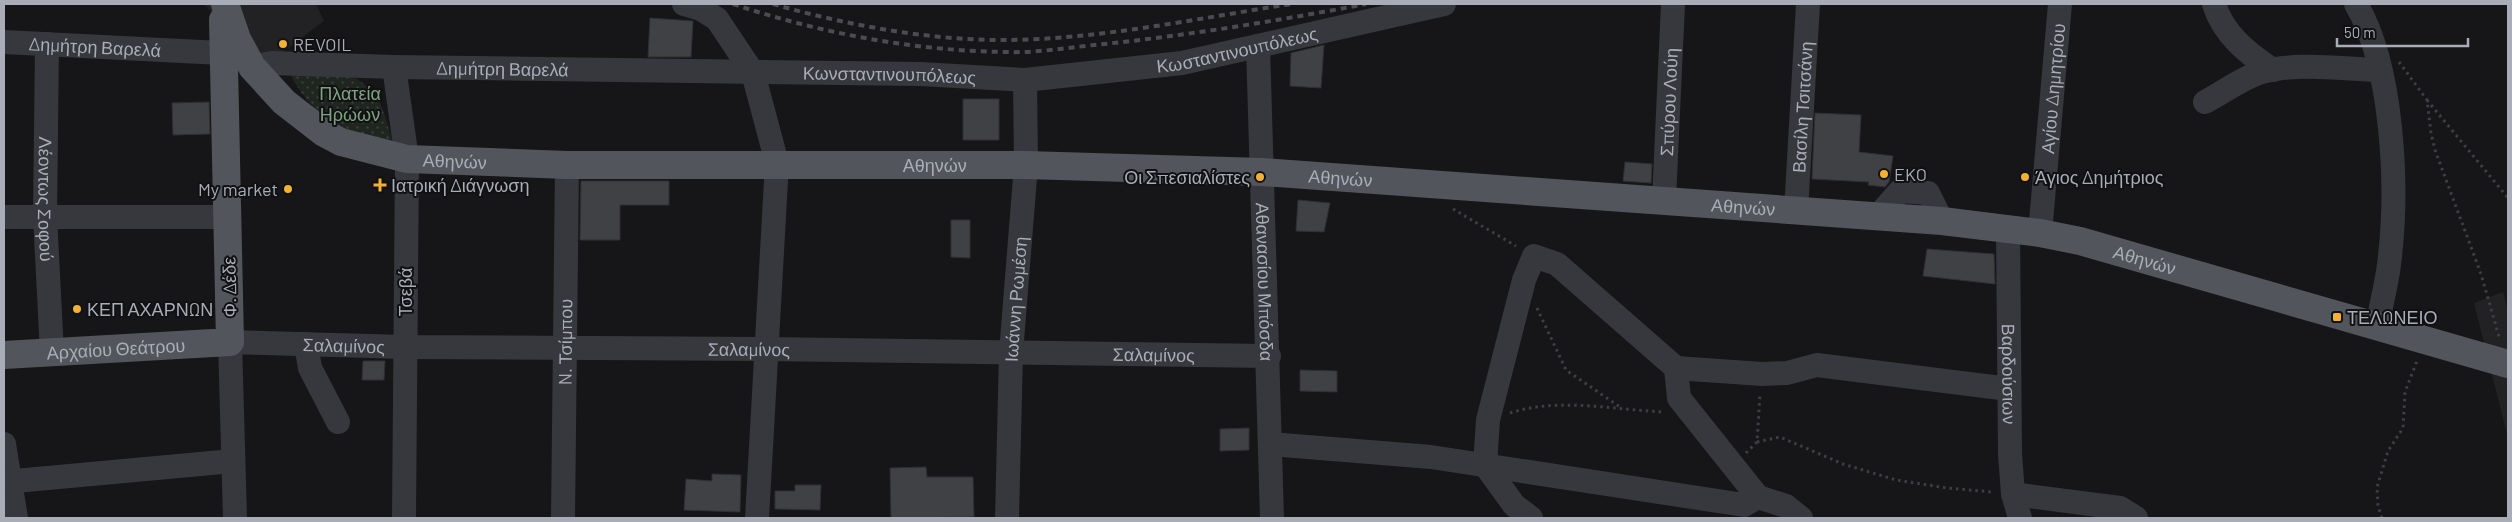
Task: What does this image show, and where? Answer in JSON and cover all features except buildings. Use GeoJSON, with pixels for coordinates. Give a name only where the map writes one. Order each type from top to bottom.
{"type":"FeatureCollection","features":[{"type":"Feature","properties":{"kind":"main road"},"geometry":{"type":"LineString","coordinates":[[223,4],[241,58],[228,96]]}},
{"type":"Feature","properties":{"kind":"main road","name":"Αθηνών"},"geometry":{"type":"LineString","coordinates":[[241,58],[270,88],[312,124],[341,142],[407,159],[567,165],[777,163],[1026,164],[1262,172],[1942,221],[2008,228],[2080,241],[2508,364]]}},
{"type":"Feature","properties":{"kind":"main road"},"geometry":{"type":"LineString","coordinates":[[228,96],[245,85],[270,88]]}},
{"type":"Feature","properties":{"kind":"main road","name":"Φ. Δέδε"},"geometry":{"type":"LineString","coordinates":[[228,96],[227,217],[230,342]]}},
{"type":"Feature","properties":{"kind":"main road","name":"Αρχαίου Θεάτρου"},"geometry":{"type":"LineString","coordinates":[[4,355],[230,342]]}},
{"type":"Feature","properties":{"kind":"street"},"geometry":{"type":"LineString","coordinates":[[684,4],[701,9],[717,19],[753,73],[777,163],[758,518]]}},
{"type":"Feature","properties":{"kind":"street","name":"Κωσταντινουπόλεως"},"geometry":{"type":"LineString","coordinates":[[1025,80],[1182,63],[1444,4]]}},
{"type":"Feature","properties":{"kind":"street","name":"Σπύρου Λούη"},"geometry":{"type":"LineString","coordinates":[[1664,200],[1673,4]]}},
{"type":"Feature","properties":{"kind":"street","name":"Βασίλη Τσιτσάνη"},"geometry":{"type":"LineString","coordinates":[[1796,211],[1808,4]]}},
{"type":"Feature","properties":{"kind":"street","name":"Αγίου Δημητρίου"},"geometry":{"type":"LineString","coordinates":[[2040,233],[2060,4]]}},
{"type":"Feature","properties":{"kind":"street"},"geometry":{"type":"LineString","coordinates":[[2214,4],[2225,27],[2240,46],[2250,56],[2273,70]]}},
{"type":"Feature","properties":{"kind":"street"},"geometry":{"type":"LineString","coordinates":[[2356,4],[2367,23],[2378,60],[2386,108],[2394,194],[2390,258],[2377,327]]}},
{"type":"Feature","properties":{"kind":"street","name":"Δημήτρη Βαρελά"},"geometry":{"type":"LineString","coordinates":[[4,42],[241,58],[272,63],[753,73]]}},
{"type":"Feature","properties":{"kind":"street","name":"Λέοντως Σοφού"},"geometry":{"type":"LineString","coordinates":[[46,44],[45,216],[52,353]]}},
{"type":"Feature","properties":{"kind":"street","name":"Αθανασίου Μπόσδα"},"geometry":{"type":"LineString","coordinates":[[1258,46],[1269,356],[1272,518]]}},
{"type":"Feature","properties":{"kind":"street"},"geometry":{"type":"LineString","coordinates":[[2206,102],[2247,78],[2273,70],[2378,60]]}},
{"type":"Feature","properties":{"kind":"street","name":"Τσεβά"},"geometry":{"type":"LineString","coordinates":[[394,67],[407,159],[404,518]]}},
{"type":"Feature","properties":{"kind":"street","name":"Κωνσταντινουπόλεως"},"geometry":{"type":"LineString","coordinates":[[753,73],[920,74],[1025,80]]}},
{"type":"Feature","properties":{"kind":"street","name":"Ιωάννη Ρωμέση"},"geometry":{"type":"LineString","coordinates":[[1006,518],[1011,353],[1026,164],[1025,80]]}},
{"type":"Feature","properties":{"kind":"street","name":"N. Τσίμπου"},"geometry":{"type":"LineString","coordinates":[[563,518],[563,348],[567,165]]}},
{"type":"Feature","properties":{"kind":"street"},"geometry":{"type":"LineString","coordinates":[[4,217],[227,217]]}},
{"type":"Feature","properties":{"kind":"street","name":"Βαρδούσιων"},"geometry":{"type":"LineString","coordinates":[[2008,228],[2010,454],[2013,494],[2020,518]]}},
{"type":"Feature","properties":{"kind":"street"},"geometry":{"type":"LineString","coordinates":[[1531,518],[1514,505],[1485,465],[1488,420],[1524,280],[1534,256],[1557,264],[1676,368],[1762,374],[1787,373],[1816,365],[2010,389]]}},
{"type":"Feature","properties":{"kind":"street","name":"Σαλαμίνος"},"geometry":{"type":"LineString","coordinates":[[230,342],[405,346],[1269,356]]}},
{"type":"Feature","properties":{"kind":"street","name":"Φ. Δέδε"},"geometry":{"type":"LineString","coordinates":[[230,342],[234,518]]}},
{"type":"Feature","properties":{"kind":"street"},"geometry":{"type":"LineString","coordinates":[[306,344],[310,368],[338,422]]}},
{"type":"Feature","properties":{"kind":"street"},"geometry":{"type":"LineString","coordinates":[[1676,368],[1679,398],[1758,497],[1786,506],[1801,518]]}},
{"type":"Feature","properties":{"kind":"street"},"geometry":{"type":"LineString","coordinates":[[4,444],[6,481],[16,518]]}},
{"type":"Feature","properties":{"kind":"street"},"geometry":{"type":"LineString","coordinates":[[1270,444],[1431,457],[1744,505],[1758,497]]}},
{"type":"Feature","properties":{"kind":"street"},"geometry":{"type":"LineString","coordinates":[[6,481],[233,461]]}},
{"type":"Feature","properties":{"kind":"street"},"geometry":{"type":"LineString","coordinates":[[2013,494],[2120,508],[2136,518]]}},
{"type":"Feature","properties":{"kind":"path"},"geometry":{"type":"LineString","coordinates":[[2378,60],[2387,52],[2395,56],[2427,100],[2508,198]]}},
{"type":"Feature","properties":{"kind":"path"},"geometry":{"type":"LineString","coordinates":[[2427,100],[2428,118],[2435,150],[2481,274],[2498,328]]}},
{"type":"Feature","properties":{"kind":"path"},"geometry":{"type":"LineString","coordinates":[[1434,185],[1451,207],[1464,218],[1534,256]]}},
{"type":"Feature","properties":{"kind":"path"},"geometry":{"type":"LineString","coordinates":[[1524,280],[1566,370],[1621,407]]}},
{"type":"Feature","properties":{"kind":"path"},"geometry":{"type":"LineString","coordinates":[[2382,518],[2378,506],[2378,487],[2388,451],[2403,428],[2405,392],[2425,341]]}},
{"type":"Feature","properties":{"kind":"path"},"geometry":{"type":"LineString","coordinates":[[1757,442],[1762,374]]}},
{"type":"Feature","properties":{"kind":"path"},"geometry":{"type":"LineString","coordinates":[[1488,420],[1530,406],[1621,407],[1662,412],[1690,412]]}},
{"type":"Feature","properties":{"kind":"path"},"geometry":{"type":"LineString","coordinates":[[1732,465],[1757,442],[1780,437],[1843,464],[1896,480],[1946,488],[2013,494]]}},
{"type":"Feature","properties":{"kind":"shaded area"},"geometry":{"type":"Polygon","coordinates":[[[204,4],[316,4],[324,21],[264,66],[204,4]]]}},
{"type":"Feature","properties":{"kind":"shaded area"},"geometry":{"type":"Polygon","coordinates":[[[2503,292],[2508,311],[2508,438],[2474,303],[2503,292]]]}},
{"type":"Feature","properties":{"kind":"green space","name":"Πλατεία Ηρώων"},"geometry":{"type":"Polygon","coordinates":[[[348,74],[368,87],[379,100],[392,139],[390,142],[363,138],[338,127],[310,104],[291,75],[348,74]]]}},
{"type":"Feature","properties":{"kind":"railway"},"geometry":{"type":"LineString","coordinates":[[733,4],[799,24],[902,44],[972,51],[1018,52],[1196,33],[1366,4]]}},
{"type":"Feature","properties":{"kind":"railway"},"geometry":{"type":"LineString","coordinates":[[773,4],[859,25],[920,35],[980,40],[1044,39],[1114,32],[1291,4]]}},
{"type":"Feature","properties":{"kind":"place","name":"REVOIL"},"geometry":{"type":"Point","coordinates":[283,44]}},
{"type":"Feature","properties":{"kind":"place","name":"EKO"},"geometry":{"type":"Point","coordinates":[1884,174]}},
{"type":"Feature","properties":{"kind":"place","name":"Οι Σπεσιαλίστες"},"geometry":{"type":"Point","coordinates":[1260,177]}},
{"type":"Feature","properties":{"kind":"place","name":"Άγιος Δημήτριος"},"geometry":{"type":"Point","coordinates":[2025,177]}},
{"type":"Feature","properties":{"kind":"place","name":"Ιατρική Διάγνωση"},"geometry":{"type":"Point","coordinates":[380,185]}},
{"type":"Feature","properties":{"kind":"place","name":"My market"},"geometry":{"type":"Point","coordinates":[288,189]}},
{"type":"Feature","properties":{"kind":"place","name":"ΚΕΠ ΑΧΑΡΝΩΝ"},"geometry":{"type":"Point","coordinates":[77,309]}},
{"type":"Feature","properties":{"kind":"place","name":"ΤΕΛΩΝΕΙΟ"},"geometry":{"type":"Point","coordinates":[2337,317]}}]}
